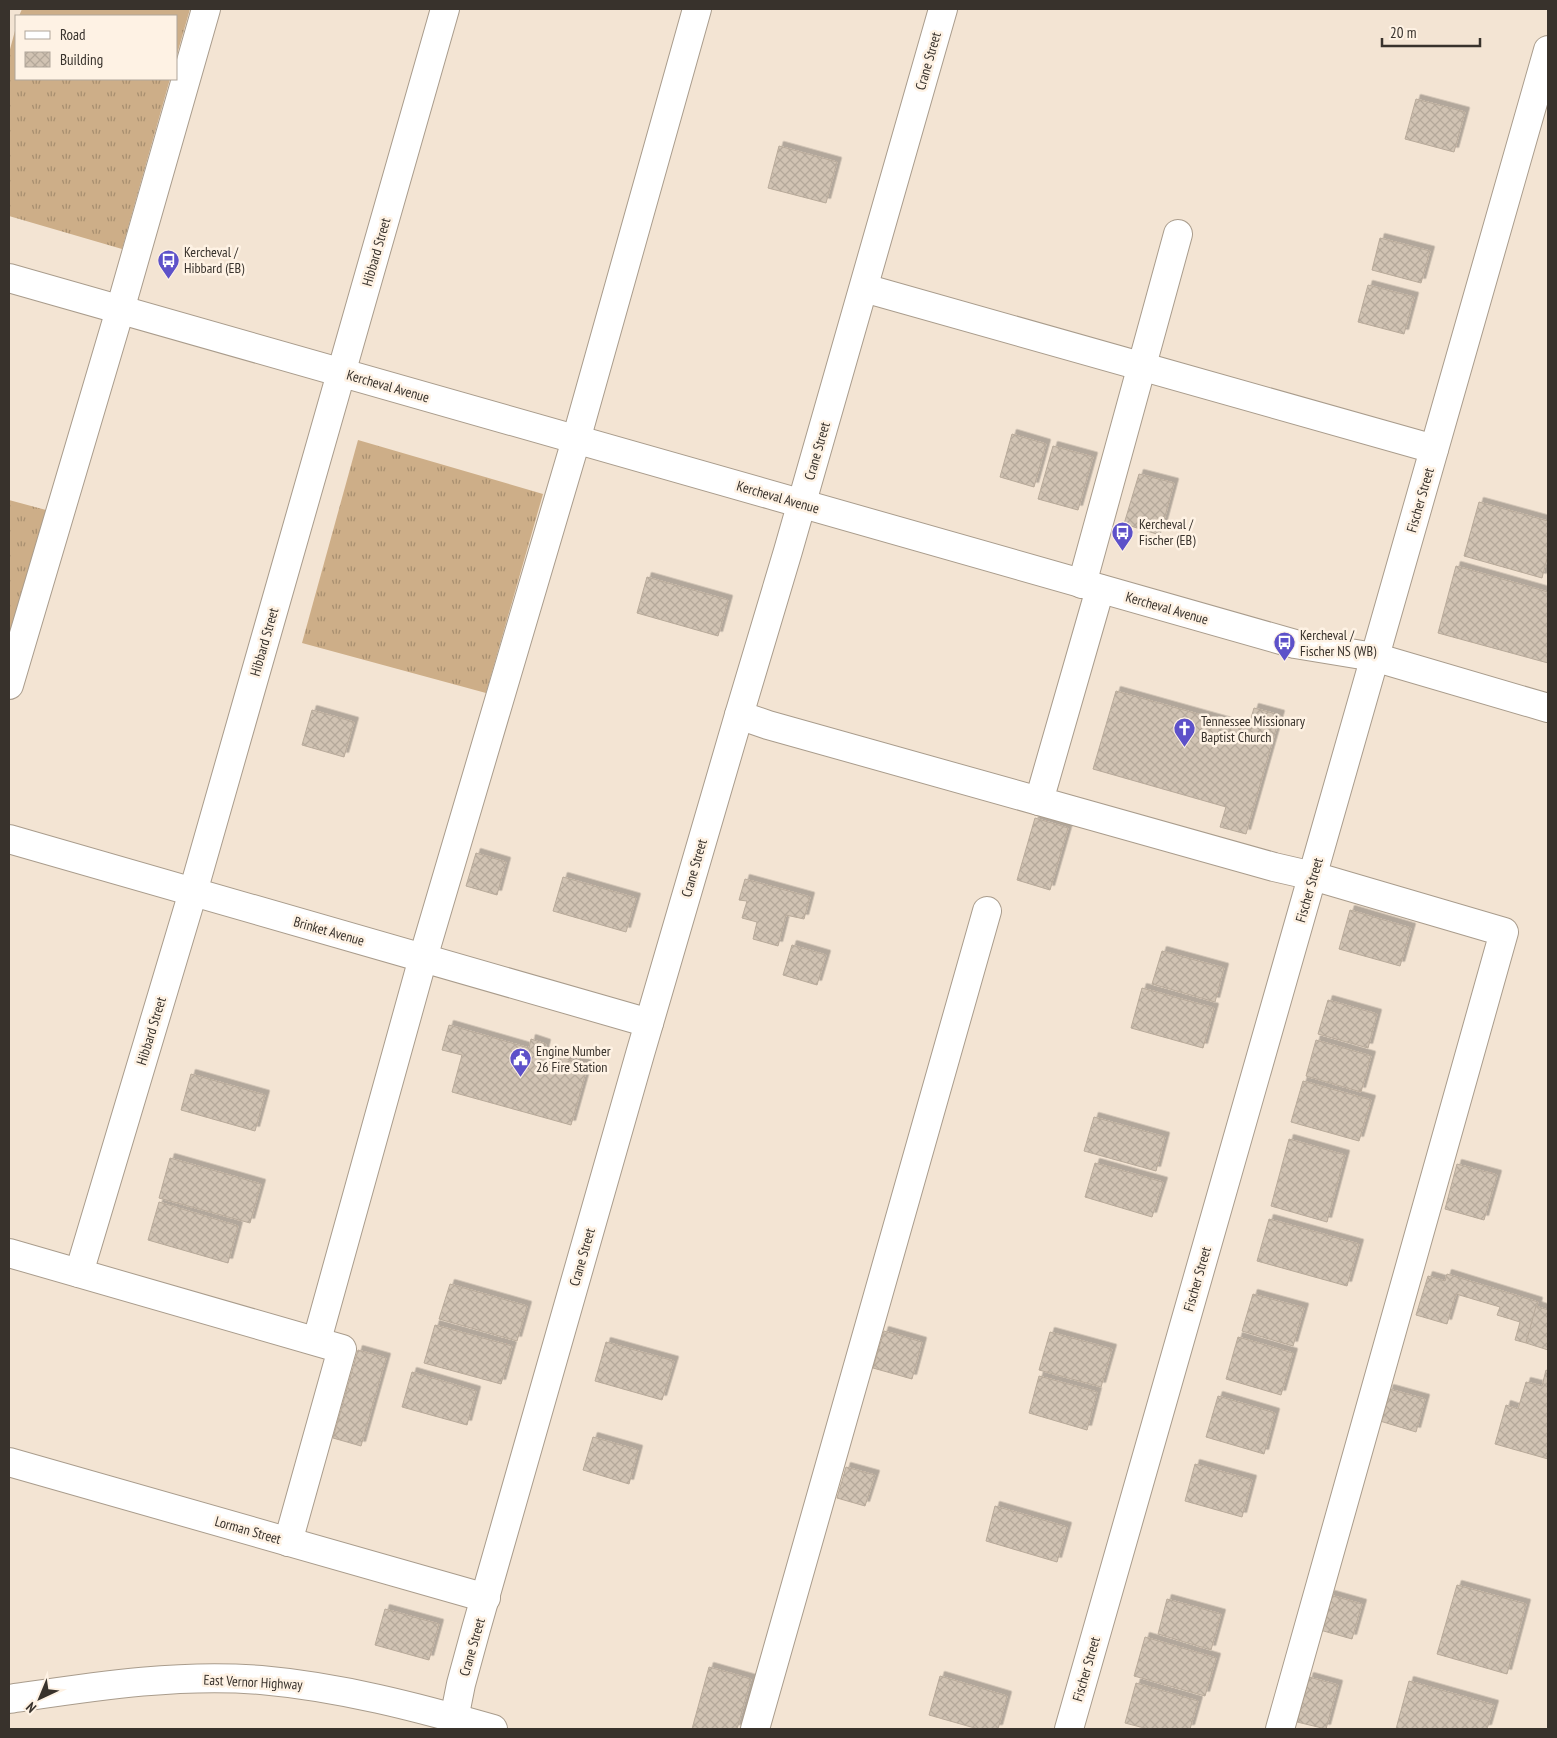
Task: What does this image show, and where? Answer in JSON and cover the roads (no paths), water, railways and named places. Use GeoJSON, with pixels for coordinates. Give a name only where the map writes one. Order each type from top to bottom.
{"type":"FeatureCollection","features":[{"type":"Feature","properties":{"kind":"street"},"geometry":{"type":"LineString","coordinates":[[9,685],[120,310],[206,9]]}},
{"type":"Feature","properties":{"kind":"street","name":"Hibbard Street"},"geometry":{"type":"LineString","coordinates":[[79,1273],[193,892],[445,9]]}},
{"type":"Feature","properties":{"kind":"street"},"geometry":{"type":"LineString","coordinates":[[317,1340],[423,958],[576,440],[697,9]]}},
{"type":"Feature","properties":{"kind":"street","name":"Crane Street"},"geometry":{"type":"LineString","coordinates":[[453,1724],[464,1675],[649,1023],[738,715],[802,504],[943,9]]}},
{"type":"Feature","properties":{"kind":"street","name":"Fischer Street"},"geometry":{"type":"LineString","coordinates":[[1069,1729],[1548,50]]}},
{"type":"Feature","properties":{"kind":"street"},"geometry":{"type":"LineString","coordinates":[[1039,801],[1142,366],[1178,234]]}},
{"type":"Feature","properties":{"kind":"street","name":"Kercheval Avenue"},"geometry":{"type":"LineString","coordinates":[[9,278],[1295,644],[1374,657],[1548,708]]}},
{"type":"Feature","properties":{"kind":"street"},"geometry":{"type":"LineString","coordinates":[[864,288],[1434,449]]}},
{"type":"Feature","properties":{"kind":"street"},"geometry":{"type":"LineString","coordinates":[[738,715],[1274,867],[1312,876],[1504,932],[1280,1729]]}},
{"type":"Feature","properties":{"kind":"street","name":"Brinket Avenue"},"geometry":{"type":"LineString","coordinates":[[9,840],[649,1023]]}},
{"type":"Feature","properties":{"kind":"street"},"geometry":{"type":"LineString","coordinates":[[755,1729],[987,910]]}},
{"type":"Feature","properties":{"kind":"street"},"geometry":{"type":"LineString","coordinates":[[9,1253],[317,1340],[342,1349],[288,1542]]}},
{"type":"Feature","properties":{"kind":"street","name":"Lorman Street"},"geometry":{"type":"LineString","coordinates":[[9,1462],[486,1598]]}},
{"type":"Feature","properties":{"kind":"street","name":"East Vernor Highway"},"geometry":{"type":"LineString","coordinates":[[9,1699],[156,1681],[210,1678],[259,1680],[334,1689],[373,1697],[453,1724],[493,1729]]}},
{"type":"Feature","properties":{"kind":"place","name":"Kercheval / Hibbard (EB)"},"geometry":{"type":"Point","coordinates":[168,279]}},
{"type":"Feature","properties":{"kind":"place","name":"Kercheval / Fischer (EB)"},"geometry":{"type":"Point","coordinates":[1123,551]}},
{"type":"Feature","properties":{"kind":"place","name":"Kercheval / Fischer NS (WB)"},"geometry":{"type":"Point","coordinates":[1284,662]}},
{"type":"Feature","properties":{"kind":"place","name":"Tennessee Missionary Baptist Church"},"geometry":{"type":"Point","coordinates":[1185,748]}},
{"type":"Feature","properties":{"kind":"place","name":"Engine Number 26 Fire Station"},"geometry":{"type":"Point","coordinates":[520,1078]}}]}
